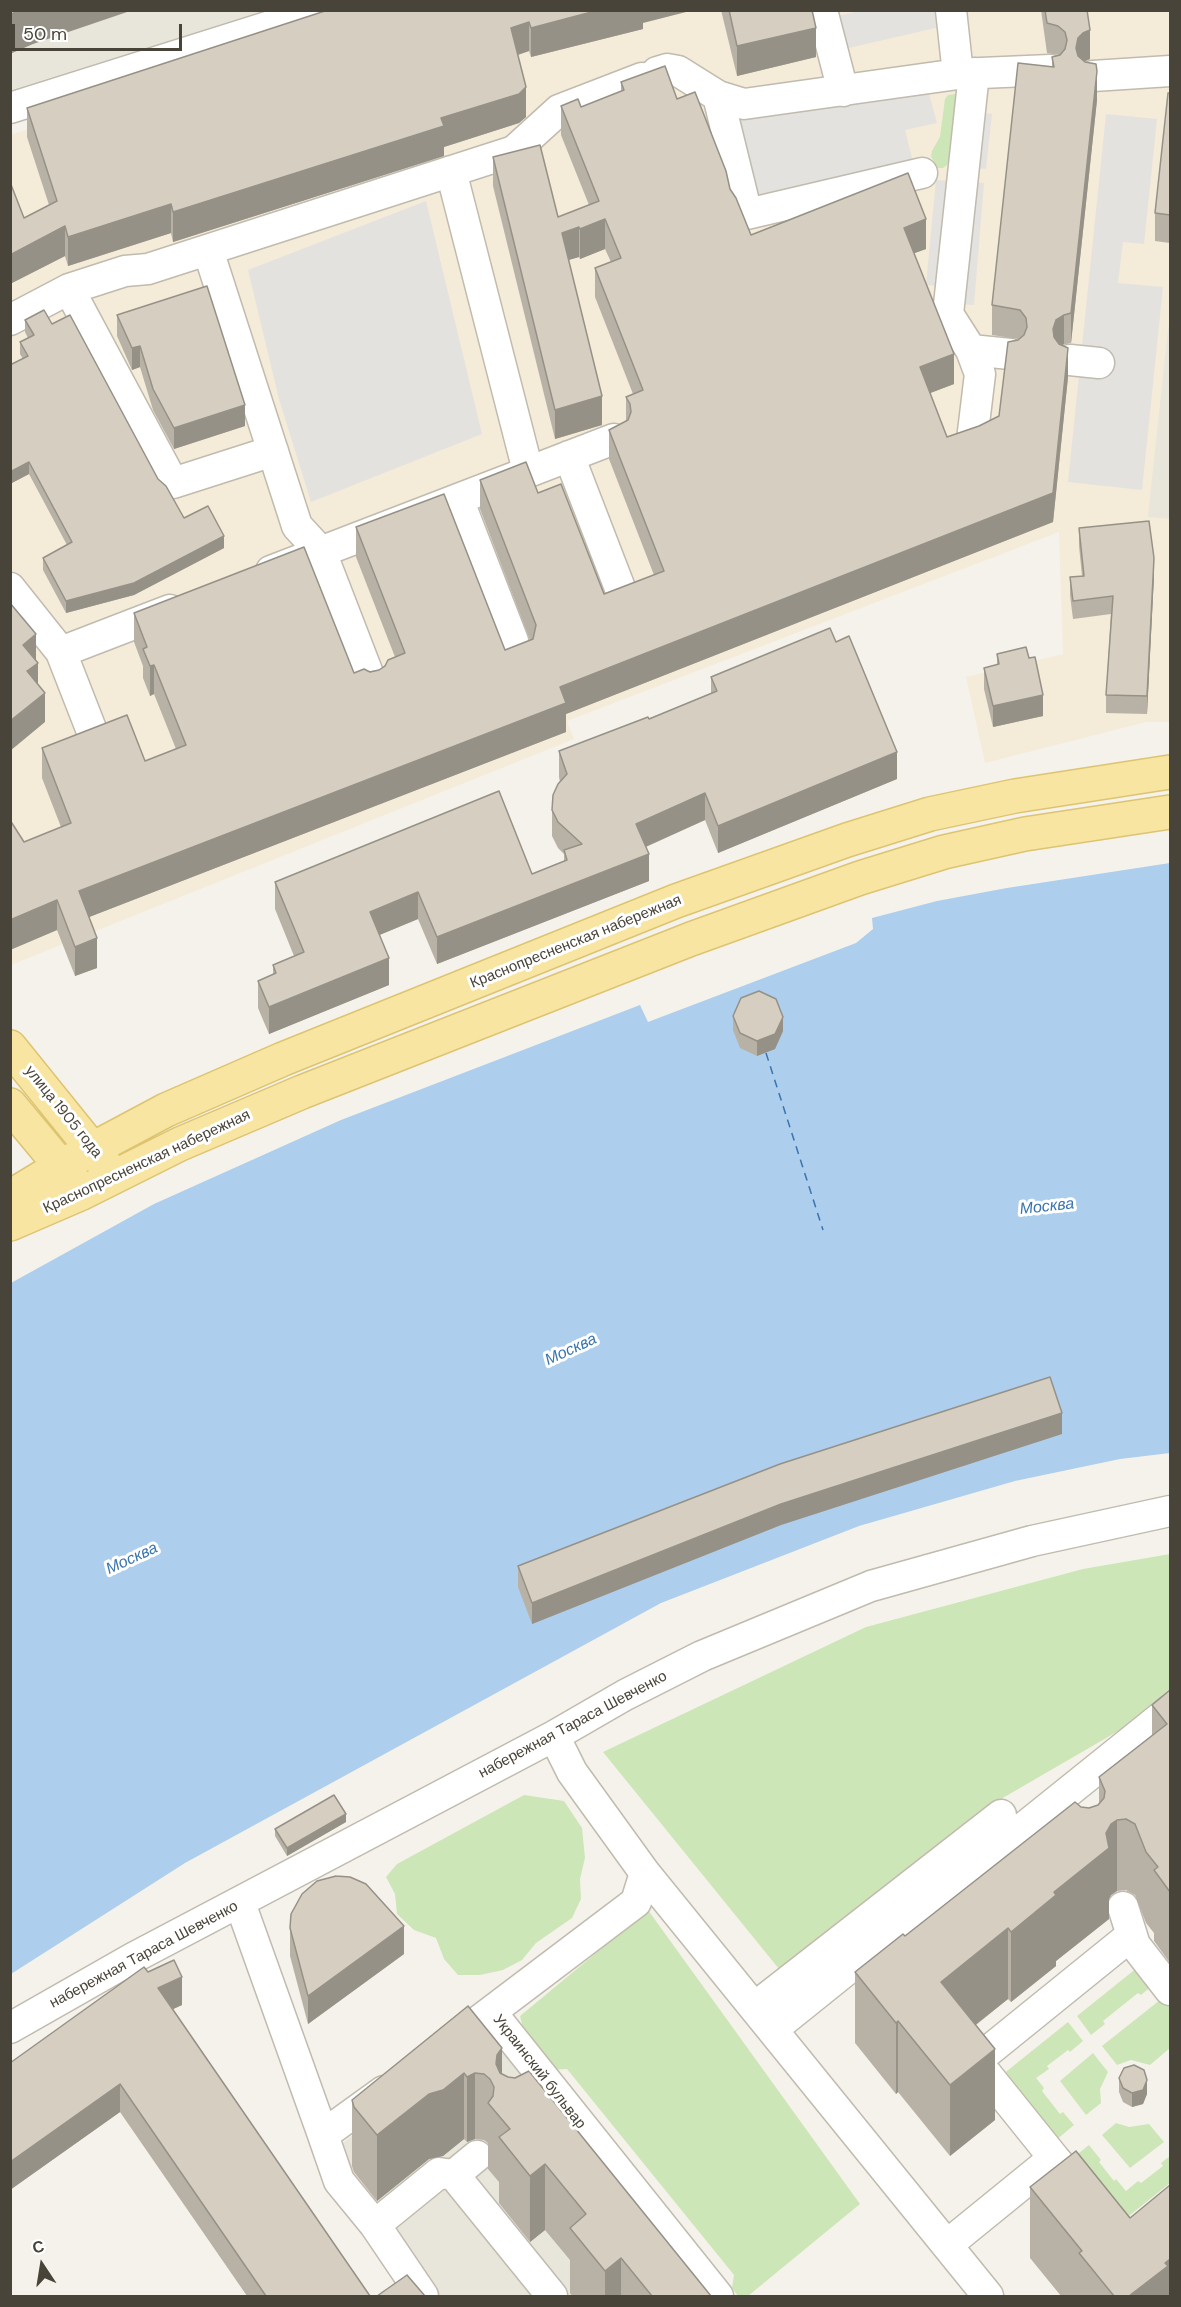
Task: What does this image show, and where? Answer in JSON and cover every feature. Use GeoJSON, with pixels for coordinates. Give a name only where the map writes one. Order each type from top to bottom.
{"type":"FeatureCollection","features":[{"type":"Feature","properties":{"kind":"main road","name":"Краснопресненская набережная"},"geometry":{"type":"LineString","coordinates":[[10,1197],[61,1166],[166,1110],[283,1059],[676,901],[847,840],[930,814],[1015,796],[1170,772]]}},
{"type":"Feature","properties":{"kind":"main road","name":"Краснопресненская набережная"},"geometry":{"type":"LineString","coordinates":[[10,1224],[82,1193],[180,1144],[302,1092],[691,939],[860,878],[944,852],[1025,834],[1170,812]]}},
{"type":"Feature","properties":{"kind":"main road","name":"улица 1905 года"},"geometry":{"type":"LineString","coordinates":[[10,1047],[115,1177]]}},
{"type":"Feature","properties":{"kind":"main road"},"geometry":{"type":"LineString","coordinates":[[10,1105],[82,1193]]}},
{"type":"Feature","properties":{"kind":"street"},"geometry":{"type":"LineString","coordinates":[[10,108],[321,10]]}},
{"type":"Feature","properties":{"kind":"street"},"geometry":{"type":"LineString","coordinates":[[822,10],[843,91]]}},
{"type":"Feature","properties":{"kind":"street"},"geometry":{"type":"LineString","coordinates":[[951,10],[966,73],[948,314],[971,350],[980,374],[972,440]]}},
{"type":"Feature","properties":{"kind":"street"},"geometry":{"type":"LineString","coordinates":[[10,320],[69,289],[125,271],[148,269],[514,151],[559,110],[667,69],[678,71],[718,96],[744,104],[966,73],[1050,70]]}},
{"type":"Feature","properties":{"kind":"street"},"geometry":{"type":"LineString","coordinates":[[1093,76],[1170,71]]}},
{"type":"Feature","properties":{"kind":"street"},"geometry":{"type":"LineString","coordinates":[[718,96],[747,214],[922,172]]}},
{"type":"Feature","properties":{"kind":"street"},"geometry":{"type":"LineString","coordinates":[[451,171],[528,471]]}},
{"type":"Feature","properties":{"kind":"street"},"geometry":{"type":"LineString","coordinates":[[208,250],[297,526],[321,552],[372,684]]}},
{"type":"Feature","properties":{"kind":"street"},"geometry":{"type":"LineString","coordinates":[[69,289],[173,483],[273,451]]}},
{"type":"Feature","properties":{"kind":"street"},"geometry":{"type":"LineString","coordinates":[[971,350],[1010,354]]}},
{"type":"Feature","properties":{"kind":"street"},"geometry":{"type":"LineString","coordinates":[[245,581],[614,439]]}},
{"type":"Feature","properties":{"kind":"street"},"geometry":{"type":"LineString","coordinates":[[569,456],[623,596]]}},
{"type":"Feature","properties":{"kind":"street"},"geometry":{"type":"LineString","coordinates":[[458,499],[513,641]]}},
{"type":"Feature","properties":{"kind":"street"},"geometry":{"type":"LineString","coordinates":[[10,588],[61,652],[93,734]]}},
{"type":"Feature","properties":{"kind":"street"},"geometry":{"type":"LineString","coordinates":[[61,652],[191,602]]}},
{"type":"Feature","properties":{"kind":"street","name":"набережная Тараса Шевченко"},"geometry":{"type":"LineString","coordinates":[[10,2028],[133,1958],[702,1656],[871,1587],[1032,1541],[1170,1511]]}},
{"type":"Feature","properties":{"kind":"street"},"geometry":{"type":"LineString","coordinates":[[764,2018],[1051,1807],[1170,1710]]}},
{"type":"Feature","properties":{"kind":"street"},"geometry":{"type":"LineString","coordinates":[[554,1736],[572,1772],[645,1873],[988,2296]]}},
{"type":"Feature","properties":{"kind":"street"},"geometry":{"type":"LineString","coordinates":[[1051,1807],[1068,1832]]}},
{"type":"Feature","properties":{"kind":"street"},"geometry":{"type":"LineString","coordinates":[[764,2018],[1000,1815]]}},
{"type":"Feature","properties":{"kind":"street","name":"Украинский бульвар"},"geometry":{"type":"LineString","coordinates":[[645,1873],[636,1902],[491,2012],[544,2101],[718,2296]]}},
{"type":"Feature","properties":{"kind":"street"},"geometry":{"type":"LineString","coordinates":[[240,1903],[339,2181],[375,2225],[423,2296]]}},
{"type":"Feature","properties":{"kind":"street"},"geometry":{"type":"LineString","coordinates":[[1123,1907],[1135,1945],[1170,1989]]}},
{"type":"Feature","properties":{"kind":"street"},"geometry":{"type":"LineString","coordinates":[[1083,2192],[976,2061],[1123,1942],[1135,1945]]}},
{"type":"Feature","properties":{"kind":"street"},"geometry":{"type":"LineString","coordinates":[[323,2135],[491,2012]]}},
{"type":"Feature","properties":{"kind":"street"},"geometry":{"type":"LineString","coordinates":[[454,2175],[477,2156]]}},
{"type":"Feature","properties":{"kind":"street"},"geometry":{"type":"LineString","coordinates":[[947,2245],[1054,2158]]}},
{"type":"Feature","properties":{"kind":"street"},"geometry":{"type":"LineString","coordinates":[[375,2225],[439,2173],[454,2175],[552,2296]]}},
{"type":"Feature","properties":{"kind":"shaded area"},"geometry":{"type":"Polygon","coordinates":[[[11,11],[263,11],[11,90],[11,11]]]}},
{"type":"Feature","properties":{"kind":"shaded area"},"geometry":{"type":"Polygon","coordinates":[[[392,11],[1170,11],[1170,326],[1148,517],[1170,519],[1170,722],[1146,722],[985,763],[966,677],[1063,654],[1059,532],[567,721],[574,739],[11,965],[10,135],[392,11]]]}},
{"type":"Feature","properties":{"kind":"shaded area"},"geometry":{"type":"Polygon","coordinates":[[[860,11],[936,11],[940,27],[840,50],[833,17],[860,11]]]}},
{"type":"Feature","properties":{"kind":"shaded area"},"geometry":{"type":"Polygon","coordinates":[[[928,90],[937,123],[905,130],[914,166],[751,204],[739,114],[928,90]]]}},
{"type":"Feature","properties":{"kind":"shaded area"},"geometry":{"type":"Polygon","coordinates":[[[976,112],[992,114],[986,169],[970,168],[976,112]]]}},
{"type":"Feature","properties":{"kind":"shaded area"},"geometry":{"type":"Polygon","coordinates":[[[1106,114],[1157,119],[1144,244],[1123,242],[1118,283],[1163,287],[1142,490],[1068,482],[1106,114]]]}},
{"type":"Feature","properties":{"kind":"shaded area"},"geometry":{"type":"Polygon","coordinates":[[[936,180],[951,181],[942,286],[926,285],[936,180]]]}},
{"type":"Feature","properties":{"kind":"shaded area"},"geometry":{"type":"Polygon","coordinates":[[[969,182],[984,183],[974,305],[959,304],[969,182]]]}},
{"type":"Feature","properties":{"kind":"shaded area"},"geometry":{"type":"Polygon","coordinates":[[[426,201],[482,434],[311,502],[279,399],[248,270],[426,201]]]}},
{"type":"Feature","properties":{"kind":"shaded area"},"geometry":{"type":"Polygon","coordinates":[[[1170,326],[1170,519],[1147,518],[1168,327],[1170,326]]]}},
{"type":"Feature","properties":{"kind":"shaded area"},"geometry":{"type":"Polygon","coordinates":[[[491,2027],[707,2296],[405,2296],[332,2191],[321,2160],[491,2027]]]}},
{"type":"Feature","properties":{"kind":"green space"},"geometry":{"type":"Polygon","coordinates":[[[948,95],[960,96],[959,147],[948,164],[943,168],[937,168],[931,156],[932,151],[940,137],[945,99],[948,95]]]}},
{"type":"Feature","properties":{"kind":"green space"},"geometry":{"type":"Polygon","coordinates":[[[1170,1554],[1170,1701],[1001,1799],[779,1969],[603,1752],[866,1627],[1083,1569],[1170,1554]]]}},
{"type":"Feature","properties":{"kind":"green space"},"geometry":{"type":"Polygon","coordinates":[[[524,1795],[564,1801],[582,1828],[585,1858],[580,1879],[581,1899],[572,1918],[536,1943],[522,1960],[503,1970],[480,1975],[458,1975],[444,1959],[436,1938],[414,1930],[397,1914],[395,1894],[386,1877],[397,1864],[524,1795]]]}},
{"type":"Feature","properties":{"kind":"green space"},"geometry":{"type":"Polygon","coordinates":[[[648,1910],[860,2204],[748,2296],[738,2296],[732,2288],[734,2275],[567,2069],[550,2070],[526,2040],[520,2016],[648,1910]]]}},
{"type":"Feature","properties":{"kind":"green space"},"geometry":{"type":"Polygon","coordinates":[[[1138,1967],[1153,1985],[1141,1995],[1138,1993],[1103,2021],[1105,2024],[1091,2035],[1077,2016],[1138,1967]]]}},
{"type":"Feature","properties":{"kind":"green space"},"geometry":{"type":"Polygon","coordinates":[[[1160,2000],[1165,2001],[1170,2008],[1170,2048],[1150,2065],[1131,2060],[1117,2065],[1102,2046],[1160,2000]]]}},
{"type":"Feature","properties":{"kind":"green space"},"geometry":{"type":"Polygon","coordinates":[[[1068,2022],[1083,2041],[1047,2066],[1049,2069],[1036,2078],[1044,2088],[1042,2091],[1060,2114],[1063,2112],[1074,2125],[1055,2141],[1002,2075],[1068,2022]]]}},
{"type":"Feature","properties":{"kind":"green space"},"geometry":{"type":"Polygon","coordinates":[[[1093,2053],[1108,2072],[1100,2089],[1101,2103],[1086,2115],[1060,2081],[1093,2053]]]}},
{"type":"Feature","properties":{"kind":"green space"},"geometry":{"type":"Polygon","coordinates":[[[1116,2123],[1129,2127],[1149,2124],[1164,2142],[1130,2168],[1102,2135],[1116,2123]]]}},
{"type":"Feature","properties":{"kind":"green space"},"geometry":{"type":"Polygon","coordinates":[[[1089,2145],[1114,2181],[1116,2179],[1126,2191],[1163,2166],[1161,2163],[1170,2156],[1170,2183],[1120,2223],[1070,2160],[1089,2145]]]}},
{"type":"Feature","properties":{"kind":"water","name":"Москва"},"geometry":{"type":"Polygon","coordinates":[[[1170,863],[1170,1453],[1120,1459],[1015,1481],[859,1526],[661,1603],[185,1863],[11,1974],[11,1283],[154,1204],[341,1120],[640,1005],[648,1022],[856,943],[873,929],[872,918],[937,901],[1007,888],[1170,863]]]}},
{"type":"Feature","properties":{"kind":"building"},"geometry":{"type":"Polygon","coordinates":[[[328,10],[599,10],[531,28],[529,22],[511,28],[526,87],[519,94],[441,118],[444,126],[173,212],[171,204],[68,237],[65,226],[10,255],[10,182],[24,218],[57,201],[27,108],[328,10]]]}},
{"type":"Feature","properties":{"kind":"building"},"geometry":{"type":"Polygon","coordinates":[[[729,10],[812,10],[816,28],[737,46],[729,10]]]}},
{"type":"Feature","properties":{"kind":"building"},"geometry":{"type":"Polygon","coordinates":[[[1045,10],[1087,10],[1090,30],[1078,38],[1076,48],[1078,56],[1085,62],[1096,64],[1097,71],[1071,313],[1056,320],[1053,329],[1054,337],[1059,344],[1068,348],[1053,493],[560,687],[566,703],[79,891],[97,938],[75,947],[57,900],[10,920],[10,820],[24,842],[71,823],[42,748],[127,715],[145,761],[186,745],[154,665],[150,666],[143,649],[147,647],[134,613],[304,547],[354,673],[364,669],[370,672],[379,670],[388,660],[405,653],[356,527],[444,494],[505,650],[533,639],[536,625],[480,480],[526,462],[538,493],[561,484],[604,594],[664,571],[609,430],[628,420],[631,412],[626,397],[643,390],[595,268],[621,258],[605,219],[562,233],[602,396],[555,410],[493,157],[540,145],[558,217],[599,201],[561,106],[578,99],[581,107],[624,90],[621,82],[665,66],[677,99],[695,92],[726,171],[730,189],[751,235],[908,173],[926,219],[904,228],[954,354],[920,367],[947,437],[999,416],[1008,342],[1018,340],[1024,335],[1027,327],[1026,318],[1020,310],[992,305],[1018,63],[1054,67],[1052,57],[1060,55],[1065,49],[1067,40],[1065,32],[1058,26],[1047,23],[1045,10]]]}},
{"type":"Feature","properties":{"kind":"building"},"geometry":{"type":"Polygon","coordinates":[[[1168,93],[1170,93],[1170,215],[1155,213],[1168,93]]]}},
{"type":"Feature","properties":{"kind":"building"},"geometry":{"type":"Polygon","coordinates":[[[207,286],[245,405],[174,428],[153,389],[140,346],[132,348],[117,315],[207,286]]]}},
{"type":"Feature","properties":{"kind":"building"},"geometry":{"type":"Polygon","coordinates":[[[44,310],[52,324],[70,315],[158,479],[166,486],[184,518],[208,506],[224,536],[134,583],[66,601],[43,558],[72,542],[29,462],[10,472],[10,365],[28,356],[20,342],[34,335],[25,320],[44,310]]]}},
{"type":"Feature","properties":{"kind":"building"},"geometry":{"type":"Polygon","coordinates":[[[1149,521],[1154,558],[1147,696],[1106,695],[1113,596],[1073,601],[1070,577],[1084,576],[1079,528],[1149,521]]]}},
{"type":"Feature","properties":{"kind":"building"},"geometry":{"type":"Polygon","coordinates":[[[10,603],[36,634],[23,645],[38,663],[27,671],[45,693],[10,721],[10,603]]]}},
{"type":"Feature","properties":{"kind":"building"},"geometry":{"type":"Polygon","coordinates":[[[830,628],[836,642],[849,636],[897,752],[718,826],[705,793],[636,824],[649,854],[437,937],[418,892],[370,912],[389,958],[269,1007],[258,981],[276,973],[273,965],[304,952],[275,882],[499,791],[532,874],[567,860],[564,850],[582,844],[558,822],[552,810],[553,795],[558,784],[567,774],[559,751],[648,717],[649,719],[717,691],[711,677],[830,628]]]}},
{"type":"Feature","properties":{"kind":"building"},"geometry":{"type":"Polygon","coordinates":[[[1026,647],[1029,658],[1035,657],[1043,695],[993,706],[984,668],[999,664],[997,654],[1026,647]]]}},
{"type":"Feature","properties":{"kind":"building"},"geometry":{"type":"Polygon","coordinates":[[[759,991],[776,999],[783,1017],[775,1034],[757,1041],[740,1033],[733,1016],[741,998],[759,991]]]}},
{"type":"Feature","properties":{"kind":"building"},"geometry":{"type":"Polygon","coordinates":[[[1050,1377],[1062,1413],[781,1504],[532,1603],[518,1566],[780,1464],[1050,1377]]]}},
{"type":"Feature","properties":{"kind":"building"},"geometry":{"type":"Polygon","coordinates":[[[1170,1690],[1170,1892],[1154,1870],[1158,1867],[1146,1852],[1135,1824],[1126,1819],[1117,1820],[1111,1824],[1106,1833],[1109,1848],[1054,1892],[1056,1895],[1011,1932],[1008,1928],[941,1982],[995,2049],[950,2085],[855,1972],[903,1934],[905,1936],[1075,1802],[1081,1807],[1089,1808],[1098,1805],[1104,1798],[1105,1791],[1099,1777],[1167,1724],[1152,1705],[1170,1690]]]}},
{"type":"Feature","properties":{"kind":"building"},"geometry":{"type":"Polygon","coordinates":[[[334,1795],[346,1814],[287,1848],[275,1829],[334,1795]]]}},
{"type":"Feature","properties":{"kind":"building"},"geometry":{"type":"Polygon","coordinates":[[[336,1876],[350,1877],[366,1884],[404,1926],[308,1996],[290,1928],[291,1914],[302,1894],[317,1881],[336,1876]]]}},
{"type":"Feature","properties":{"kind":"building"},"geometry":{"type":"Polygon","coordinates":[[[174,1960],[182,1977],[158,1988],[370,2296],[266,2296],[120,2084],[10,2162],[10,2063],[144,1967],[148,1972],[174,1960]]]}},
{"type":"Feature","properties":{"kind":"building"},"geometry":{"type":"Polygon","coordinates":[[[468,2006],[502,2048],[497,2055],[496,2064],[500,2073],[515,2078],[529,2071],[711,2296],[652,2296],[621,2258],[605,2271],[570,2228],[586,2214],[545,2164],[530,2176],[499,2137],[510,2129],[488,2103],[493,2096],[494,2087],[484,2074],[475,2073],[467,2077],[464,2073],[443,2090],[429,2094],[377,2135],[354,2107],[352,2100],[468,2006]]]}},
{"type":"Feature","properties":{"kind":"building"},"geometry":{"type":"Polygon","coordinates":[[[1134,2065],[1144,2070],[1147,2080],[1143,2090],[1132,2093],[1123,2088],[1119,2078],[1124,2068],[1134,2065]]]}},
{"type":"Feature","properties":{"kind":"building"},"geometry":{"type":"Polygon","coordinates":[[[1076,2151],[1130,2218],[1170,2185],[1170,2259],[1165,2263],[1168,2266],[1129,2296],[1114,2296],[1079,2253],[1082,2251],[1030,2187],[1076,2151]]]}},
{"type":"Feature","properties":{"kind":"building"},"geometry":{"type":"Polygon","coordinates":[[[407,2275],[425,2296],[377,2296],[407,2275]]]}},
{"type":"Feature","properties":{"kind":"ferry route"},"geometry":{"type":"LineString","coordinates":[[766,1053],[823,1230]]}}]}
